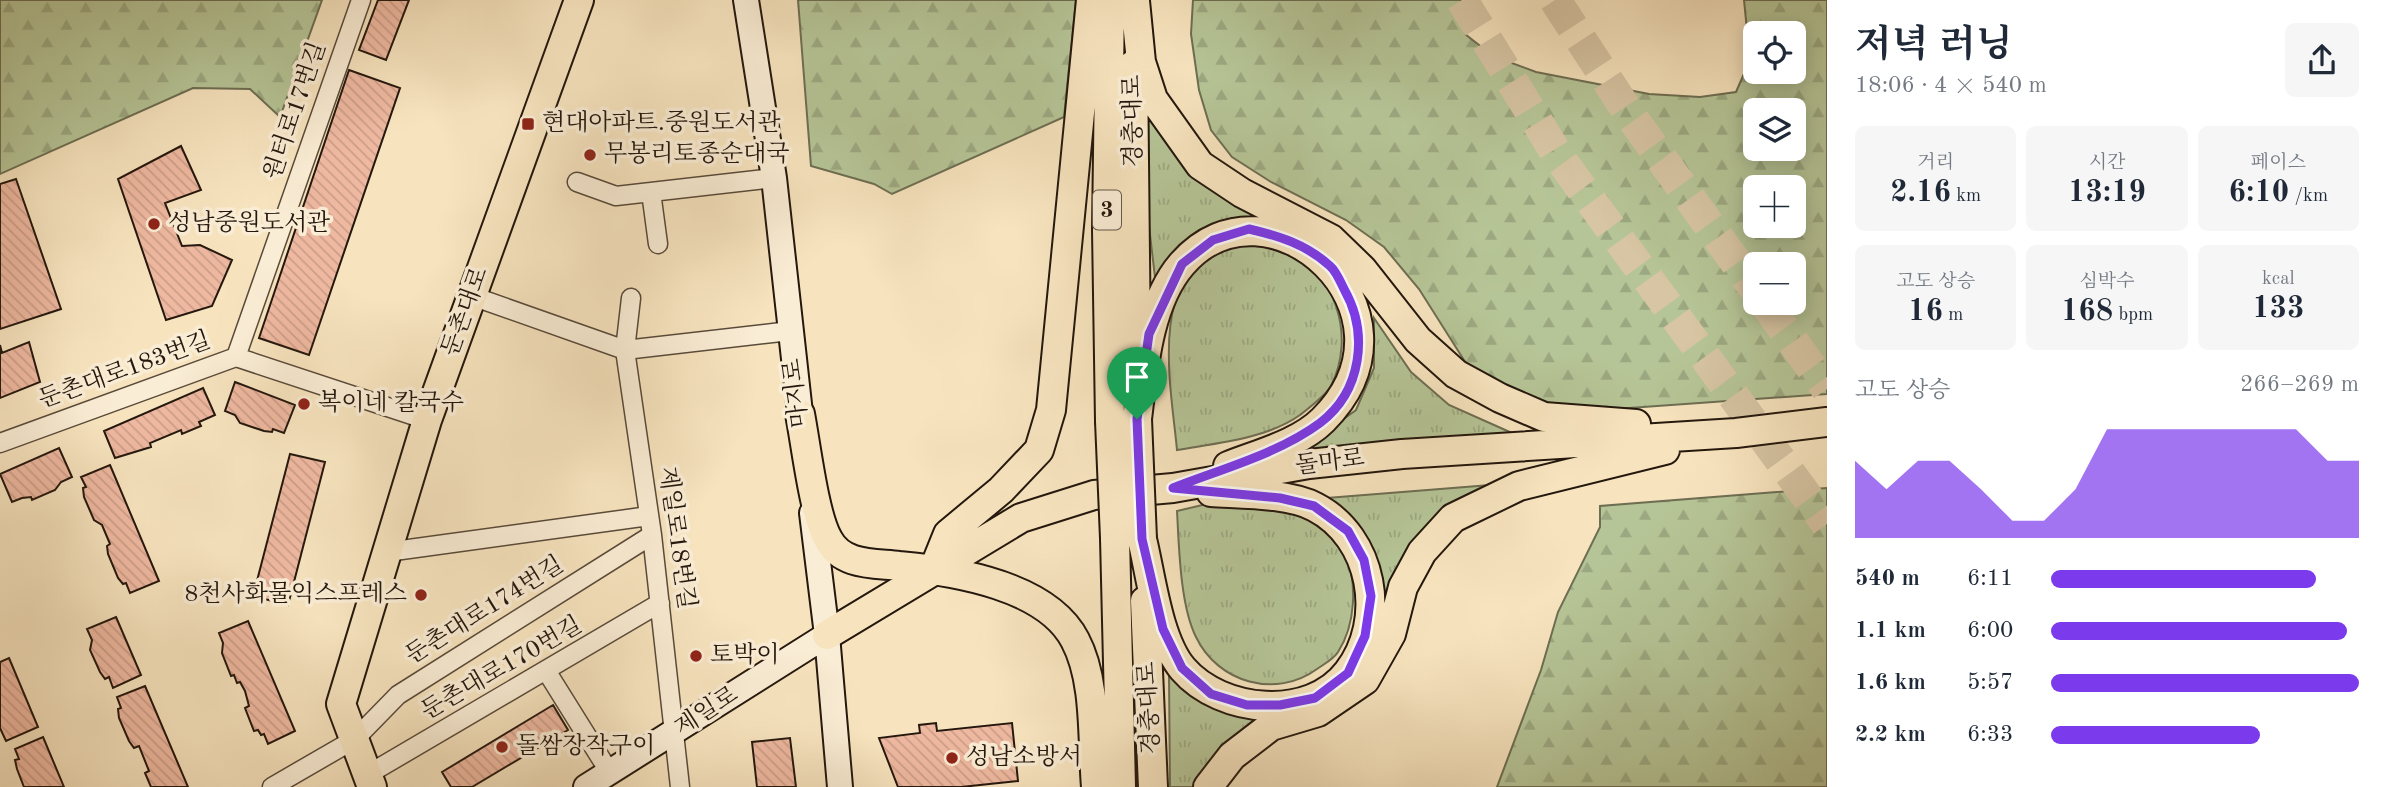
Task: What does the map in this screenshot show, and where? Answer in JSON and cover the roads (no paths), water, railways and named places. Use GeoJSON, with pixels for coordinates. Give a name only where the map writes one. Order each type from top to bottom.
{"type":"FeatureCollection","features":[{"type":"Feature","properties":{"kind":"main road","name":"둔촌대로"},"geometry":{"type":"LineString","coordinates":[[370,781],[341,704],[427,420],[579,0]]}},
{"type":"Feature","properties":{"kind":"main road"},"geometry":{"type":"LineString","coordinates":[[933,571],[948,534],[1001,490],[1039,450],[1051,410],[1091,0]]}},
{"type":"Feature","properties":{"kind":"main road"},"geometry":{"type":"LineString","coordinates":[[1127,0],[1141,62],[1153,99],[1200,165],[1241,193],[1331,239],[1362,269],[1418,340],[1456,374],[1500,398],[1544,417],[1736,432]]}},
{"type":"Feature","properties":{"kind":"main road","name":"경충대로"},"geometry":{"type":"LineString","coordinates":[[1127,0],[1132,76],[1123,420],[1128,538],[1153,787]]}},
{"type":"Feature","properties":{"kind":"main road"},"geometry":{"type":"LineString","coordinates":[[1123,420],[1149,334],[1182,264],[1213,240],[1249,229],[1292,239],[1332,267],[1353,304],[1361,346],[1351,386],[1321,422],[1287,442],[1173,488]]}},
{"type":"Feature","properties":{"kind":"main road"},"geometry":{"type":"LineString","coordinates":[[800,414],[828,541],[850,559],[872,565],[933,571],[1022,592],[1055,613],[1075,640],[1088,680],[1096,787]]}},
{"type":"Feature","properties":{"kind":"main road","name":"돌마로"},"geometry":{"type":"LineString","coordinates":[[827,635],[1021,518],[1094,495],[1173,488],[1309,464],[1402,454],[1736,432],[1827,422]]}},
{"type":"Feature","properties":{"kind":"main road"},"geometry":{"type":"LineString","coordinates":[[1208,787],[1232,756],[1271,726],[1318,712],[1365,680],[1391,634],[1403,587],[1422,552],[1453,518],[1519,486],[1736,432]]}},
{"type":"Feature","properties":{"kind":"main road"},"geometry":{"type":"LineString","coordinates":[[1128,538],[1163,629],[1182,668],[1211,694],[1247,705],[1280,705],[1315,698],[1348,673],[1365,636],[1371,596],[1364,560],[1348,531],[1314,506],[1280,498],[1173,488]]}},
{"type":"Feature","properties":{"kind":"main road","name":"경충대로"},"geometry":{"type":"LineString","coordinates":[[1121,787],[1128,538]]}},
{"type":"Feature","properties":{"kind":"street","name":"원터로17번길"},"geometry":{"type":"LineString","coordinates":[[236,357],[361,0]]}},
{"type":"Feature","properties":{"kind":"street","name":"마지로"},"geometry":{"type":"LineString","coordinates":[[746,0],[774,178],[827,635],[840,787]]}},
{"type":"Feature","properties":{"kind":"street"},"geometry":{"type":"LineString","coordinates":[[578,182],[616,196],[774,178]]}},
{"type":"Feature","properties":{"kind":"street"},"geometry":{"type":"LineString","coordinates":[[651,192],[657,244]]}},
{"type":"Feature","properties":{"kind":"street"},"geometry":{"type":"LineString","coordinates":[[472,296],[625,350],[790,331]]}},
{"type":"Feature","properties":{"kind":"street","name":"제일로18번길"},"geometry":{"type":"LineString","coordinates":[[631,298],[625,350],[652,535],[680,787]]}},
{"type":"Feature","properties":{"kind":"street","name":"둔촌대로183번길"},"geometry":{"type":"LineString","coordinates":[[0,443],[236,357],[427,420]]}},
{"type":"Feature","properties":{"kind":"street"},"geometry":{"type":"LineString","coordinates":[[387,552],[649,516]]}},
{"type":"Feature","properties":{"kind":"street","name":"둔촌대로174번길"},"geometry":{"type":"LineString","coordinates":[[272,787],[355,739],[398,695],[652,535]]}},
{"type":"Feature","properties":{"kind":"street","name":"둔촌대로170번길"},"geometry":{"type":"LineString","coordinates":[[370,781],[660,603]]}},
{"type":"Feature","properties":{"kind":"street","name":"제일로"},"geometry":{"type":"LineString","coordinates":[[586,787],[827,635]]}},
{"type":"Feature","properties":{"kind":"street"},"geometry":{"type":"LineString","coordinates":[[547,672],[610,773]]}},
{"type":"Feature","properties":{"kind":"tunnel"},"geometry":{"type":"LineString","coordinates":[[1462,0],[1558,156],[1827,524]]}},
{"type":"Feature","properties":{"kind":"tunnel"},"geometry":{"type":"LineString","coordinates":[[1555,0],[1628,112],[1743,272]]}},
{"type":"Feature","properties":{"kind":"tunnel"},"geometry":{"type":"LineString","coordinates":[[1774,315],[1827,389]]}},
{"type":"Feature","properties":{"kind":"place","name":"현대아파트.중원도서관"},"geometry":{"type":"Point","coordinates":[528,124]}},
{"type":"Feature","properties":{"kind":"place","name":"무봉리토종순대국"},"geometry":{"type":"Point","coordinates":[590,155]}},
{"type":"Feature","properties":{"kind":"place","name":"성남중원도서관"},"geometry":{"type":"Point","coordinates":[154,224]}},
{"type":"Feature","properties":{"kind":"place","name":"복이네 칼국수"},"geometry":{"type":"Point","coordinates":[304,404]}},
{"type":"Feature","properties":{"kind":"place","name":"8천사화물익스프레스"},"geometry":{"type":"Point","coordinates":[421,595]}},
{"type":"Feature","properties":{"kind":"place","name":"토박이"},"geometry":{"type":"Point","coordinates":[696,656]}},
{"type":"Feature","properties":{"kind":"place","name":"돌쌈장작구이"},"geometry":{"type":"Point","coordinates":[502,747]}},
{"type":"Feature","properties":{"kind":"place","name":"성남소방서"},"geometry":{"type":"Point","coordinates":[952,758]}}]}
